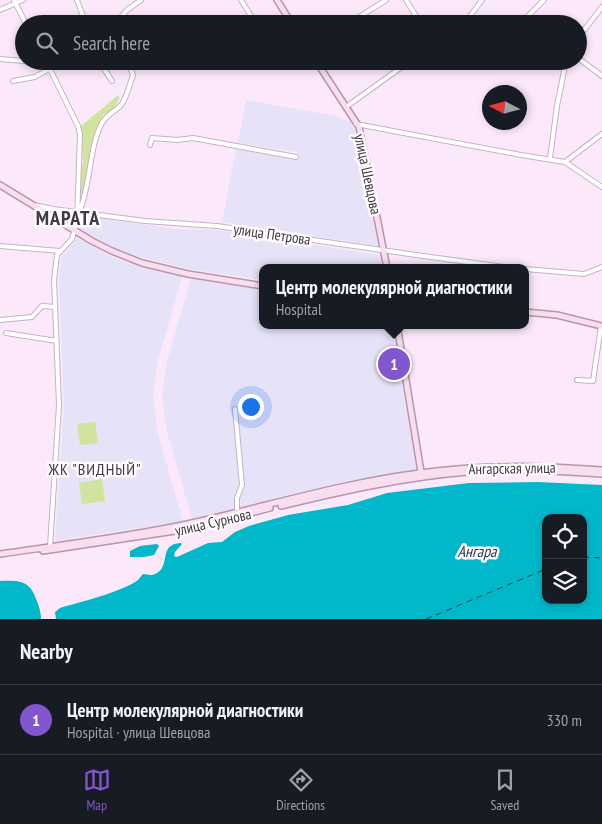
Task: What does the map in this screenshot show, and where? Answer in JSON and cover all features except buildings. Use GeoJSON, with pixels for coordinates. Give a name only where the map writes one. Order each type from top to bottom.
{"type":"FeatureCollection","features":[{"type":"Feature","properties":{"kind":"main road"},"geometry":{"type":"LineString","coordinates":[[277,0],[286,15]]}},
{"type":"Feature","properties":{"kind":"main road","name":"улица Шевцова"},"geometry":{"type":"LineString","coordinates":[[322,70],[346,107],[361,136],[386,264]]}},
{"type":"Feature","properties":{"kind":"main road"},"geometry":{"type":"LineString","coordinates":[[0,185],[75,231],[112,251],[142,262],[188,274],[259,285]]}},
{"type":"Feature","properties":{"kind":"main road"},"geometry":{"type":"LineString","coordinates":[[529,312],[557,315],[602,326]]}},
{"type":"Feature","properties":{"kind":"main road"},"geometry":{"type":"LineString","coordinates":[[397,329],[422,475]]}},
{"type":"Feature","properties":{"kind":"main road","name":"Ангарская улица"},"geometry":{"type":"LineString","coordinates":[[422,475],[496,467],[602,470]]}},
{"type":"Feature","properties":{"kind":"main road","name":"Ангарская улица"},"geometry":{"type":"LineString","coordinates":[[422,475],[504,471],[561,471],[602,474]]}},
{"type":"Feature","properties":{"kind":"main road","name":"улица Сурнова"},"geometry":{"type":"LineString","coordinates":[[0,555],[183,525],[332,489],[422,475]]}},
{"type":"Feature","properties":{"kind":"main road","name":"улица Сурнова"},"geometry":{"type":"LineString","coordinates":[[0,555],[188,529],[331,494],[422,475]]}},
{"type":"Feature","properties":{"kind":"street"},"geometry":{"type":"LineString","coordinates":[[0,10],[23,0]]}},
{"type":"Feature","properties":{"kind":"street"},"geometry":{"type":"LineString","coordinates":[[77,0],[83,15]]}},
{"type":"Feature","properties":{"kind":"street"},"geometry":{"type":"LineString","coordinates":[[124,15],[141,0]]}},
{"type":"Feature","properties":{"kind":"street"},"geometry":{"type":"LineString","coordinates":[[241,0],[250,15]]}},
{"type":"Feature","properties":{"kind":"street"},"geometry":{"type":"LineString","coordinates":[[362,15],[386,0]]}},
{"type":"Feature","properties":{"kind":"street"},"geometry":{"type":"LineString","coordinates":[[406,0],[415,15]]}},
{"type":"Feature","properties":{"kind":"street"},"geometry":{"type":"LineString","coordinates":[[471,15],[482,0]]}},
{"type":"Feature","properties":{"kind":"street"},"geometry":{"type":"LineString","coordinates":[[529,15],[544,0]]}},
{"type":"Feature","properties":{"kind":"street"},"geometry":{"type":"LineString","coordinates":[[15,2],[22,15]]}},
{"type":"Feature","properties":{"kind":"street"},"geometry":{"type":"LineString","coordinates":[[587,26],[602,7]]}},
{"type":"Feature","properties":{"kind":"street"},"geometry":{"type":"LineString","coordinates":[[0,60],[15,61]]}},
{"type":"Feature","properties":{"kind":"street"},"geometry":{"type":"LineString","coordinates":[[587,65],[602,76]]}},
{"type":"Feature","properties":{"kind":"street"},"geometry":{"type":"LineString","coordinates":[[13,80],[35,77],[47,70]]}},
{"type":"Feature","properties":{"kind":"street"},"geometry":{"type":"LineString","coordinates":[[50,70],[78,126],[80,134],[77,191],[79,212]]}},
{"type":"Feature","properties":{"kind":"street"},"geometry":{"type":"LineString","coordinates":[[105,70],[112,81]]}},
{"type":"Feature","properties":{"kind":"street"},"geometry":{"type":"LineString","coordinates":[[50,547],[59,405],[55,260],[60,251],[69,243],[75,231],[79,212],[86,194],[97,137],[102,123],[107,116],[122,104],[133,75],[131,70]]}},
{"type":"Feature","properties":{"kind":"street"},"geometry":{"type":"LineString","coordinates":[[346,107],[397,70]]}},
{"type":"Feature","properties":{"kind":"street"},"geometry":{"type":"LineString","coordinates":[[550,158],[565,70]]}},
{"type":"Feature","properties":{"kind":"street"},"geometry":{"type":"LineString","coordinates":[[356,124],[521,155],[550,158],[564,162],[602,187]]}},
{"type":"Feature","properties":{"kind":"street"},"geometry":{"type":"LineString","coordinates":[[564,162],[602,134]]}},
{"type":"Feature","properties":{"kind":"street"},"geometry":{"type":"LineString","coordinates":[[150,145],[152,138],[177,140],[193,138],[296,157]]}},
{"type":"Feature","properties":{"kind":"street","name":"улица Петрова"},"geometry":{"type":"LineString","coordinates":[[32,204],[53,209],[176,224],[217,226],[482,264]]}},
{"type":"Feature","properties":{"kind":"street"},"geometry":{"type":"LineString","coordinates":[[0,246],[60,251]]}},
{"type":"Feature","properties":{"kind":"street"},"geometry":{"type":"LineString","coordinates":[[529,269],[584,274],[602,268]]}},
{"type":"Feature","properties":{"kind":"street"},"geometry":{"type":"LineString","coordinates":[[0,320],[32,317],[42,306],[55,307]]}},
{"type":"Feature","properties":{"kind":"street"},"geometry":{"type":"LineString","coordinates":[[577,380],[593,382],[602,326]]}},
{"type":"Feature","properties":{"kind":"street"},"geometry":{"type":"LineString","coordinates":[[6,333],[57,341]]}},
{"type":"Feature","properties":{"kind":"street"},"geometry":{"type":"LineString","coordinates":[[235,409],[242,485],[237,498],[237,513]]}},
{"type":"Feature","properties":{"kind":"shaded area"},"geometry":{"type":"Polygon","coordinates":[[[246,100],[336,116],[350,122],[358,140],[378,246],[222,222],[236,149],[297,160],[300,158],[297,152],[238,143],[246,100]]]}},
{"type":"Feature","properties":{"kind":"shaded area"},"geometry":{"type":"Polygon","coordinates":[[[83,216],[175,229],[216,230],[380,255],[381,264],[259,264],[259,279],[189,269],[144,258],[113,247],[80,229],[83,216]]]}},
{"type":"Feature","properties":{"kind":"shaded area"},"geometry":{"type":"Polygon","coordinates":[[[77,238],[110,256],[141,267],[182,277],[158,360],[153,396],[158,434],[183,521],[55,541],[64,405],[59,280],[61,257],[77,238]]]}},
{"type":"Feature","properties":{"kind":"shaded area"},"geometry":{"type":"Polygon","coordinates":[[[191,279],[259,289],[259,329],[392,329],[417,471],[349,482],[192,519],[167,432],[162,395],[167,362],[191,279]]]}},
{"type":"Feature","properties":{"kind":"green space"},"geometry":{"type":"Polygon","coordinates":[[[117,96],[120,97],[115,107],[103,115],[94,135],[84,193],[79,192],[79,175],[83,163],[81,126],[117,96]]]}},
{"type":"Feature","properties":{"kind":"green space"},"geometry":{"type":"Polygon","coordinates":[[[95,422],[98,443],[80,445],[77,424],[95,422]]]}},
{"type":"Feature","properties":{"kind":"green space"},"geometry":{"type":"Polygon","coordinates":[[[102,479],[105,501],[82,504],[79,483],[102,479]]]}},
{"type":"Feature","properties":{"kind":"water","name":"Ангара"},"geometry":{"type":"Polygon","coordinates":[[[538,482],[602,485],[602,619],[56,619],[55,612],[60,608],[122,589],[138,580],[143,574],[150,575],[160,571],[169,547],[174,544],[182,544],[175,552],[174,556],[177,557],[208,543],[222,542],[235,532],[249,526],[288,515],[348,505],[387,493],[469,483],[538,482]]]}},
{"type":"Feature","properties":{"kind":"water"},"geometry":{"type":"Polygon","coordinates":[[[157,544],[159,546],[154,555],[130,557],[130,551],[140,546],[157,544]]]}},
{"type":"Feature","properties":{"kind":"water"},"geometry":{"type":"Polygon","coordinates":[[[0,581],[18,581],[27,585],[39,607],[41,619],[0,619],[0,581]]]}},
{"type":"Feature","properties":{"kind":"ferry route"},"geometry":{"type":"LineString","coordinates":[[587,557],[602,558]]}},
{"type":"Feature","properties":{"kind":"ferry route"},"geometry":{"type":"LineString","coordinates":[[426,619],[542,571]]}},
{"type":"Feature","properties":{"kind":"place","name":"Центр молекулярной диагностики"},"geometry":{"type":"Point","coordinates":[394,364]}},
{"type":"Feature","properties":{"kind":"district","name":"МАРАТА"},"geometry":{"type":"Point","coordinates":[68,218]}},
{"type":"Feature","properties":{"kind":"district","name":"ЖК \"ВИДНЫЙ\""},"geometry":{"type":"Point","coordinates":[95,469]}}]}
